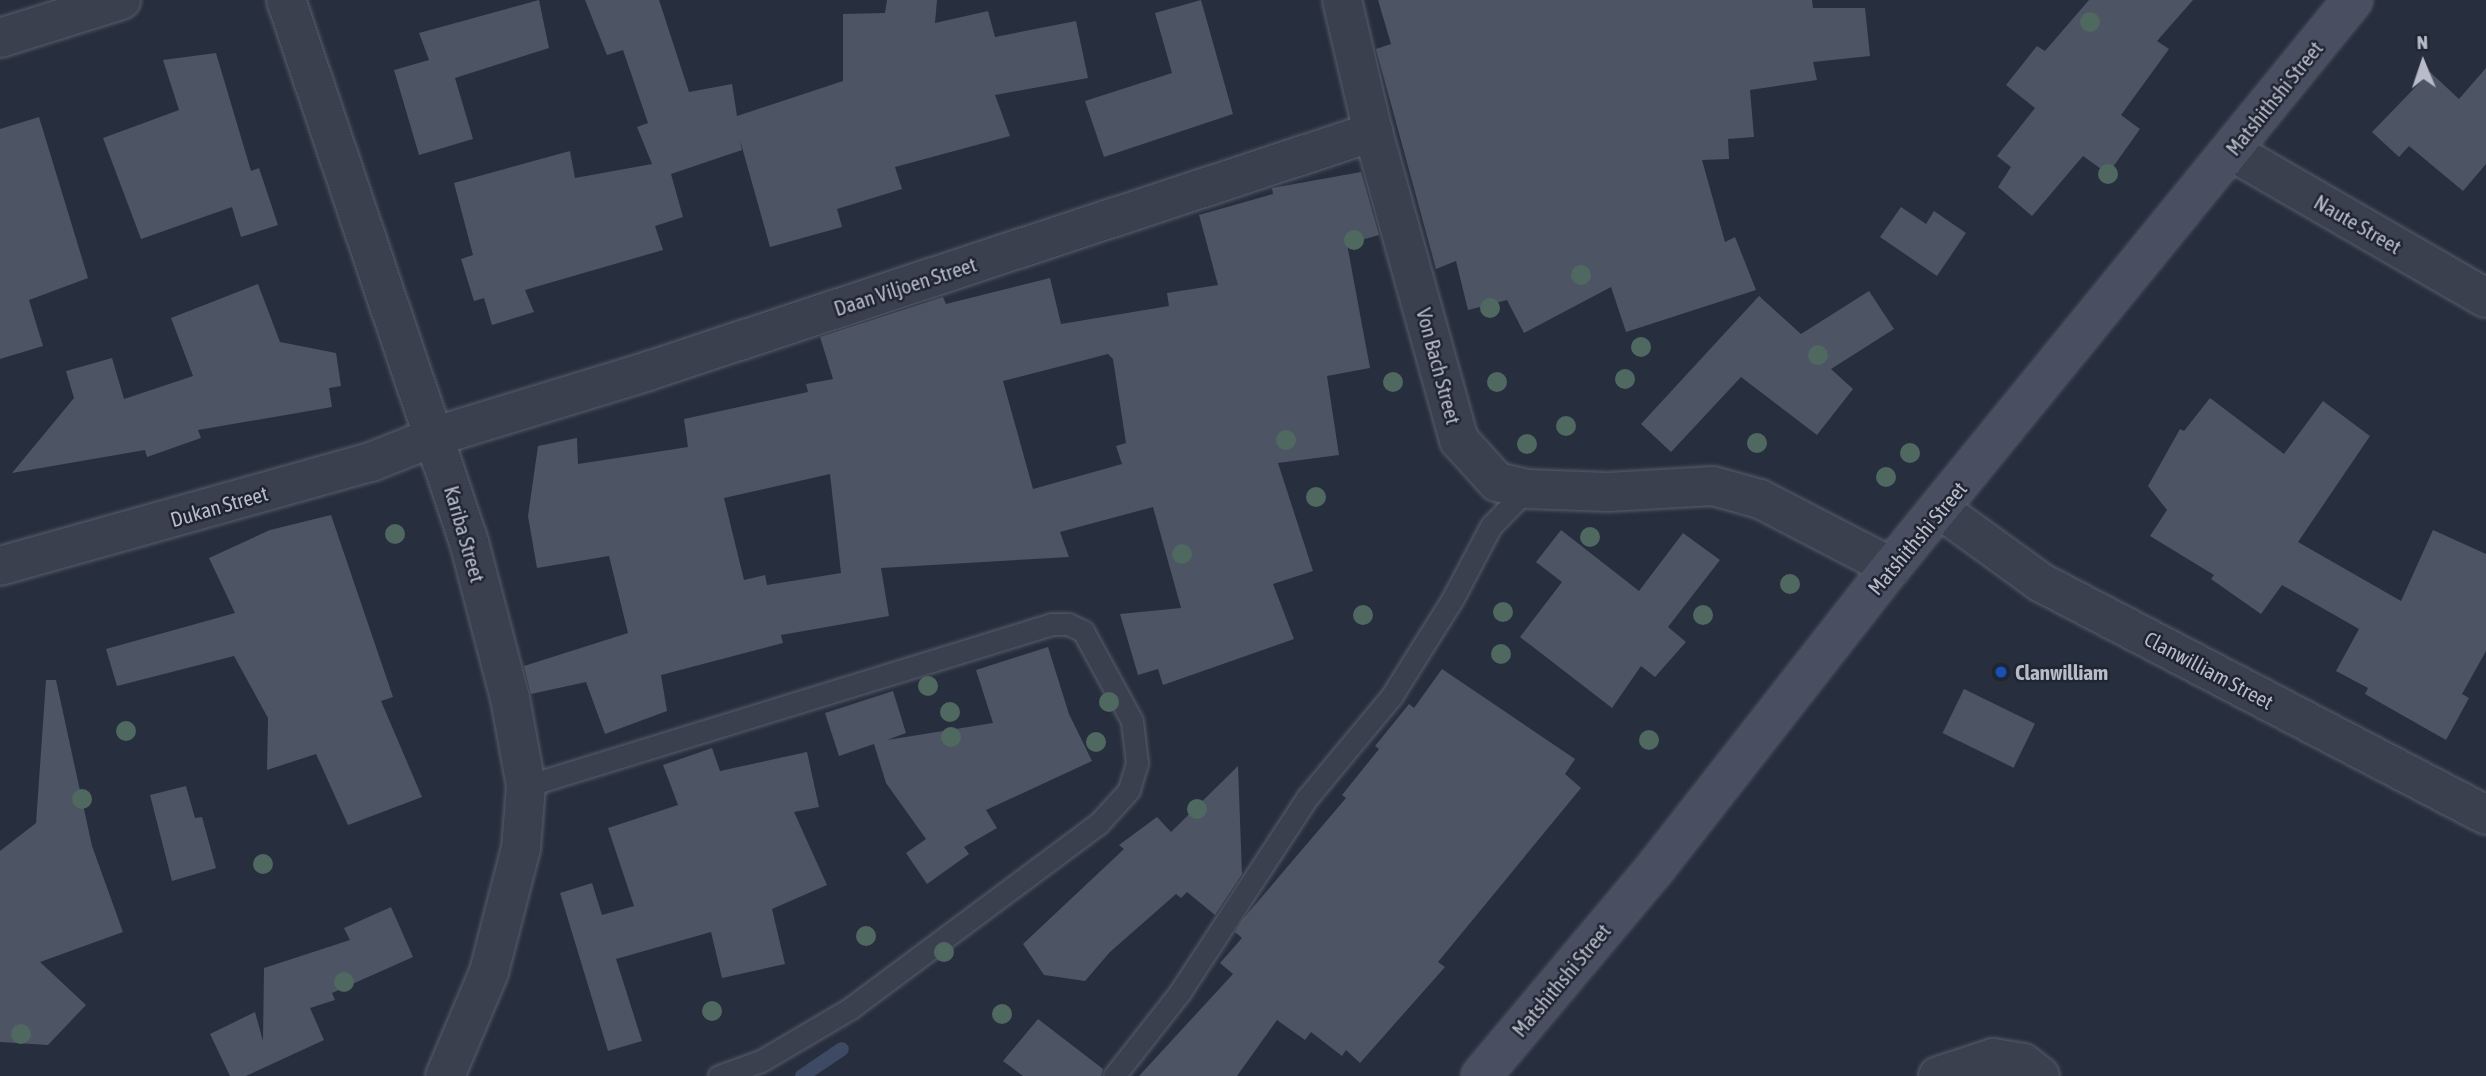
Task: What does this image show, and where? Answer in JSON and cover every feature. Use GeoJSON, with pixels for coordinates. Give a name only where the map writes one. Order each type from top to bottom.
{"type":"FeatureCollection","features":[{"type":"Feature","properties":{"kind":"main road","name":"Matshithshi Street"},"geometry":{"type":"LineString","coordinates":[[1481,1076],[1657,866],[1891,567],[1941,510],[2353,0]]}},
{"type":"Feature","properties":{"kind":"street"},"geometry":{"type":"LineString","coordinates":[[0,38],[121,0]]}},
{"type":"Feature","properties":{"kind":"street","name":"Kariba Street"},"geometry":{"type":"LineString","coordinates":[[286,0],[436,436],[473,555],[510,698],[526,786],[521,848],[489,972],[444,1076]]}},
{"type":"Feature","properties":{"kind":"street","name":"Von Bach Street"},"geometry":{"type":"LineString","coordinates":[[1342,0],[1373,132],[1459,440],[1497,482],[1527,489],[1608,492],[1713,486],[1760,499],[1891,567]]}},
{"type":"Feature","properties":{"kind":"street","name":"Daan Viljoen Street"},"geometry":{"type":"LineString","coordinates":[[436,436],[645,372],[1373,132]]}},
{"type":"Feature","properties":{"kind":"street","name":"Naute Street"},"geometry":{"type":"LineString","coordinates":[[2231,151],[2486,298]]}},
{"type":"Feature","properties":{"kind":"street","name":"Dukan Street"},"geometry":{"type":"LineString","coordinates":[[0,566],[371,462],[436,436]]}},
{"type":"Feature","properties":{"kind":"street","name":"Clanwilliam Street"},"geometry":{"type":"LineString","coordinates":[[1941,510],[2040,582],[2486,815]]}},
{"type":"Feature","properties":{"kind":"street"},"geometry":{"type":"LineString","coordinates":[[1938,1076],[1993,1058],[2023,1063],[2040,1076]]}},
{"type":"Feature","properties":{"kind":"lane"},"geometry":{"type":"LineString","coordinates":[[1114,1076],[1180,992],[1307,798],[1391,697],[1454,598],[1491,526],[1527,489]]}},
{"type":"Feature","properties":{"kind":"lane"},"geometry":{"type":"LineString","coordinates":[[526,786],[1052,624],[1083,631],[1132,721],[1137,763],[1129,790],[1099,823],[851,1008],[761,1061],[719,1076]]}},
{"type":"Feature","properties":{"kind":"building"},"geometry":{"type":"Polygon","coordinates":[[[539,0],[549,48],[455,78],[473,139],[419,155],[394,70],[429,60],[419,33],[539,0]]]}},
{"type":"Feature","properties":{"kind":"building"},"geometry":{"type":"Polygon","coordinates":[[[585,0],[659,0],[689,92],[732,84],[737,116],[843,81],[843,14],[885,13],[887,0],[937,0],[935,23],[988,11],[995,37],[1076,21],[1088,78],[995,95],[1010,136],[895,167],[902,189],[837,209],[842,227],[770,247],[740,140],[742,150],[671,174],[683,217],[655,226],[663,250],[525,290],[534,312],[492,325],[484,298],[474,301],[461,259],[473,255],[454,183],[570,151],[575,178],[652,164],[637,127],[648,123],[623,50],[607,55],[585,0]]]}},
{"type":"Feature","properties":{"kind":"building"},"geometry":{"type":"Polygon","coordinates":[[[1201,0],[1233,114],[1104,157],[1085,101],[1172,73],[1155,13],[1201,0]]]}},
{"type":"Feature","properties":{"kind":"building"},"geometry":{"type":"Polygon","coordinates":[[[1378,0],[1812,0],[1813,8],[1865,8],[1870,56],[1813,62],[1817,80],[1750,90],[1754,137],[1728,139],[1729,159],[1702,160],[1725,242],[1735,237],[1756,290],[1626,332],[1611,287],[1524,333],[1507,300],[1468,310],[1456,261],[1436,269],[1376,49],[1391,44],[1378,0]]]}},
{"type":"Feature","properties":{"kind":"building"},"geometry":{"type":"Polygon","coordinates":[[[2089,0],[2193,0],[2157,41],[2169,49],[2121,115],[2140,129],[2108,174],[2083,156],[2032,216],[1998,187],[2011,167],[1997,156],[2035,108],[2006,85],[2037,46],[2045,51],[2089,0]]]}},
{"type":"Feature","properties":{"kind":"building"},"geometry":{"type":"Polygon","coordinates":[[[216,53],[251,171],[259,168],[278,225],[241,237],[232,207],[141,239],[103,138],[179,110],[163,60],[216,53]]]}},
{"type":"Feature","properties":{"kind":"building"},"geometry":{"type":"Polygon","coordinates":[[[2486,68],[2486,164],[2463,191],[2409,146],[2399,157],[2372,132],[2430,72],[2459,99],[2486,68]]]}},
{"type":"Feature","properties":{"kind":"building"},"geometry":{"type":"Polygon","coordinates":[[[39,117],[88,278],[29,300],[43,346],[0,359],[0,129],[39,117]]]}},
{"type":"Feature","properties":{"kind":"building"},"geometry":{"type":"Polygon","coordinates":[[[1361,172],[1379,235],[1347,244],[1370,368],[1327,376],[1339,455],[1278,463],[1313,571],[1273,584],[1294,639],[1163,685],[1158,669],[1138,675],[1120,614],[1181,608],[1153,507],[1060,532],[1069,557],[881,568],[889,616],[781,635],[783,643],[661,675],[667,711],[605,734],[586,682],[531,694],[524,666],[628,633],[609,556],[537,568],[528,516],[538,446],[577,438],[578,464],[688,447],[684,419],[808,392],[806,384],[833,379],[820,337],[943,297],[946,304],[1050,278],[1061,324],[1169,306],[1167,293],[1218,285],[1199,215],[1273,194],[1272,188],[1361,172]],[[1108,354],[1003,381],[1033,489],[1122,464],[1116,446],[1126,443],[1113,359],[1108,354]],[[830,474],[724,498],[744,580],[765,575],[767,585],[841,573],[830,474]]]}},
{"type":"Feature","properties":{"kind":"building"},"geometry":{"type":"Polygon","coordinates":[[[1901,207],[1926,224],[1934,211],[1966,233],[1937,276],[1880,237],[1901,207]]]}},
{"type":"Feature","properties":{"kind":"building"},"geometry":{"type":"Polygon","coordinates":[[[258,284],[280,342],[336,353],[341,386],[329,388],[332,407],[198,430],[201,438],[147,457],[145,450],[12,473],[74,398],[66,371],[112,358],[124,399],[193,376],[171,318],[258,284]]]}},
{"type":"Feature","properties":{"kind":"building"},"geometry":{"type":"Polygon","coordinates":[[[1869,291],[1894,329],[1831,369],[1853,389],[1817,435],[1741,377],[1671,452],[1641,424],[1759,296],[1801,334],[1869,291]]]}},
{"type":"Feature","properties":{"kind":"building"},"geometry":{"type":"Polygon","coordinates":[[[2210,398],[2284,454],[2323,401],[2370,436],[2298,542],[2401,601],[2433,530],[2486,554],[2486,651],[2462,694],[2469,698],[2446,740],[2365,694],[2368,688],[2336,671],[2359,629],[2282,585],[2261,614],[2211,579],[2214,575],[2150,536],[2167,510],[2148,486],[2180,429],[2184,431],[2210,398]]]}},
{"type":"Feature","properties":{"kind":"building"},"geometry":{"type":"Polygon","coordinates":[[[331,515],[393,697],[381,701],[422,797],[348,825],[316,754],[267,770],[268,718],[234,656],[117,686],[106,649],[235,613],[209,558],[270,530],[331,515]]]}},
{"type":"Feature","properties":{"kind":"building"},"geometry":{"type":"Polygon","coordinates":[[[1561,530],[1639,591],[1683,533],[1720,560],[1668,627],[1686,642],[1655,677],[1641,666],[1612,708],[1520,637],[1562,582],[1536,562],[1561,530]]]}},
{"type":"Feature","properties":{"kind":"building"},"geometry":{"type":"Polygon","coordinates":[[[1048,647],[1069,714],[1092,761],[986,810],[997,828],[964,847],[969,854],[927,884],[906,853],[926,839],[886,783],[874,744],[839,756],[825,713],[893,691],[906,733],[887,740],[993,723],[976,670],[1048,647]]]}},
{"type":"Feature","properties":{"kind":"building"},"geometry":{"type":"Polygon","coordinates":[[[1442,669],[1575,759],[1565,774],[1581,788],[1438,962],[1445,967],[1360,1063],[1346,1050],[1342,1056],[1311,1032],[1305,1040],[1277,1020],[1237,1076],[1139,1076],[1233,974],[1220,963],[1242,938],[1235,932],[1243,919],[1346,798],[1342,795],[1379,749],[1375,746],[1409,704],[1414,708],[1442,669]]]}},
{"type":"Feature","properties":{"kind":"building"},"geometry":{"type":"Polygon","coordinates":[[[46,680],[56,680],[92,846],[123,932],[40,962],[86,1005],[48,1045],[0,1042],[0,851],[36,823],[46,680]]]}},
{"type":"Feature","properties":{"kind":"building"},"geometry":{"type":"Polygon","coordinates":[[[1964,689],[2035,724],[2014,768],[1943,733],[1964,689]]]}},
{"type":"Feature","properties":{"kind":"building"},"geometry":{"type":"Polygon","coordinates":[[[712,748],[720,771],[807,752],[819,807],[794,812],[827,885],[772,909],[785,964],[722,978],[711,932],[616,959],[642,1041],[608,1051],[560,893],[592,883],[602,915],[634,906],[608,828],[678,805],[663,765],[712,748]]]}},
{"type":"Feature","properties":{"kind":"building"},"geometry":{"type":"Polygon","coordinates":[[[1238,766],[1242,874],[1215,915],[1187,892],[1181,898],[1176,894],[1110,952],[1085,981],[1044,975],[1023,944],[1124,849],[1119,845],[1157,817],[1171,832],[1238,766]]]}},
{"type":"Feature","properties":{"kind":"building"},"geometry":{"type":"Polygon","coordinates":[[[186,786],[195,818],[202,817],[216,868],[172,881],[150,795],[186,786]]]}},
{"type":"Feature","properties":{"kind":"building"},"geometry":{"type":"Polygon","coordinates":[[[391,907],[413,957],[332,993],[335,1000],[310,1008],[324,1040],[246,1076],[230,1076],[210,1034],[255,1012],[263,1041],[264,968],[350,940],[344,928],[391,907]]]}},
{"type":"Feature","properties":{"kind":"building"},"geometry":{"type":"Polygon","coordinates":[[[1038,1019],[1103,1069],[1101,1076],[1023,1076],[1003,1061],[1038,1019]]]}},
{"type":"Feature","properties":{"kind":"waterway"},"geometry":{"type":"LineString","coordinates":[[802,1076],[842,1049]]}},
{"type":"Feature","properties":{"kind":"place","name":"Clanwilliam"},"geometry":{"type":"Point","coordinates":[2001,672]}}]}
